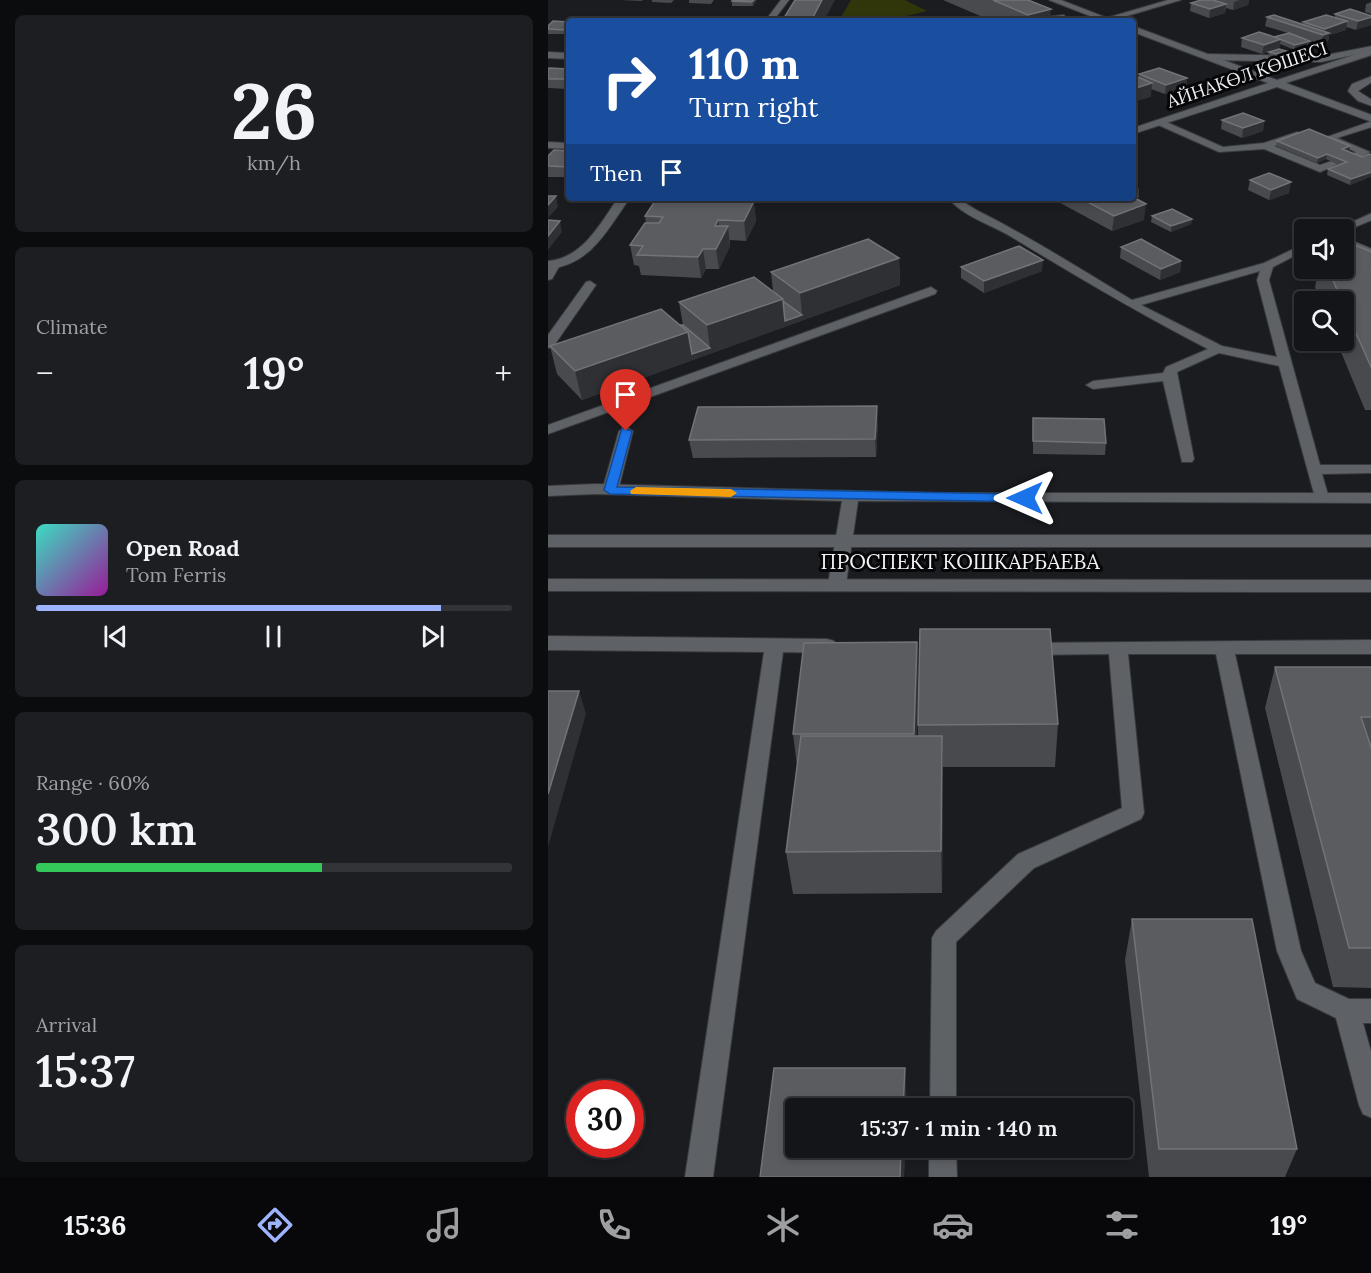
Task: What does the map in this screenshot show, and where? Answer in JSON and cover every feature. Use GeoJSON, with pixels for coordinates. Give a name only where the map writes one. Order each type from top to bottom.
{"type":"FeatureCollection","features":[{"type":"Feature","properties":{"kind":"street"},"geometry":{"type":"LineString","coordinates":[[771,18],[785,0]]}},
{"type":"Feature","properties":{"kind":"street"},"geometry":{"type":"LineString","coordinates":[[1053,0],[1101,18]]}},
{"type":"Feature","properties":{"kind":"street"},"geometry":{"type":"LineString","coordinates":[[1113,18],[1177,0]]}},
{"type":"Feature","properties":{"kind":"street"},"geometry":{"type":"LineString","coordinates":[[1136,30],[1372,119]]}},
{"type":"Feature","properties":{"kind":"street","name":"АЙНАКӨЛ КӨШЕСІ"},"geometry":{"type":"LineString","coordinates":[[1136,130],[1372,50]]}},
{"type":"Feature","properties":{"kind":"street"},"geometry":{"type":"LineString","coordinates":[[548,55],[566,56]]}},
{"type":"Feature","properties":{"kind":"street"},"geometry":{"type":"LineString","coordinates":[[1294,76],[1312,83]]}},
{"type":"Feature","properties":{"kind":"street"},"geometry":{"type":"LineString","coordinates":[[1340,94],[1372,104]]}},
{"type":"Feature","properties":{"kind":"street"},"geometry":{"type":"LineString","coordinates":[[548,145],[566,146]]}},
{"type":"Feature","properties":{"kind":"street"},"geometry":{"type":"LineString","coordinates":[[550,269],[570,263],[583,255],[622,201]]}},
{"type":"Feature","properties":{"kind":"street"},"geometry":{"type":"LineString","coordinates":[[548,491],[1372,498]]}},
{"type":"Feature","properties":{"kind":"street"},"geometry":{"type":"LineString","coordinates":[[837,584],[851,495]]}},
{"type":"Feature","properties":{"kind":"street"},"geometry":{"type":"LineString","coordinates":[[548,541],[1372,541]]}},
{"type":"Feature","properties":{"kind":"street","name":"ПРОСПЕКТ КОШКАРБАЕВА"},"geometry":{"type":"LineString","coordinates":[[548,585],[1372,586]]}},
{"type":"Feature","properties":{"kind":"street"},"geometry":{"type":"LineString","coordinates":[[548,644],[847,646]]}},
{"type":"Feature","properties":{"kind":"street"},"geometry":{"type":"LineString","coordinates":[[699,1177],[775,645]]}},
{"type":"Feature","properties":{"kind":"street"},"geometry":{"type":"LineString","coordinates":[[1012,647],[1372,647]]}},
{"type":"Feature","properties":{"kind":"street"},"geometry":{"type":"LineString","coordinates":[[943,1098],[944,938],[1026,861],[1133,813],[1118,648]]}},
{"type":"Feature","properties":{"kind":"street"},"geometry":{"type":"LineString","coordinates":[[1224,648],[1289,951],[1306,991],[1360,1011],[1372,1105]]}},
{"type":"Feature","properties":{"kind":"street"},"geometry":{"type":"LineString","coordinates":[[943,1158],[943,1177]]}},
{"type":"Feature","properties":{"kind":"lane"},"geometry":{"type":"LineString","coordinates":[[1018,15],[1028,18]]}},
{"type":"Feature","properties":{"kind":"lane"},"geometry":{"type":"LineString","coordinates":[[1054,18],[1064,17]]}},
{"type":"Feature","properties":{"kind":"lane"},"geometry":{"type":"LineString","coordinates":[[1294,60],[1350,43]]}},
{"type":"Feature","properties":{"kind":"lane"},"geometry":{"type":"LineString","coordinates":[[1339,46],[1372,43]]}},
{"type":"Feature","properties":{"kind":"lane"},"geometry":{"type":"LineString","coordinates":[[1208,57],[1321,59],[1372,50]]}},
{"type":"Feature","properties":{"kind":"lane"},"geometry":{"type":"LineString","coordinates":[[1372,79],[1355,86],[1353,91],[1361,99],[1372,104]]}},
{"type":"Feature","properties":{"kind":"lane"},"geometry":{"type":"LineString","coordinates":[[1159,122],[1222,150],[1265,146],[1372,124]]}},
{"type":"Feature","properties":{"kind":"lane"},"geometry":{"type":"LineString","coordinates":[[1319,135],[1365,153],[1350,158]]}},
{"type":"Feature","properties":{"kind":"lane"},"geometry":{"type":"LineString","coordinates":[[1265,146],[1320,169],[1335,163]]}},
{"type":"Feature","properties":{"kind":"lane"},"geometry":{"type":"LineString","coordinates":[[957,201],[968,210],[1011,232],[1178,331],[1218,349],[1285,363]]}},
{"type":"Feature","properties":{"kind":"lane"},"geometry":{"type":"LineString","coordinates":[[1354,224],[1372,216]]}},
{"type":"Feature","properties":{"kind":"lane"},"geometry":{"type":"LineString","coordinates":[[1354,245],[1372,253]]}},
{"type":"Feature","properties":{"kind":"lane"},"geometry":{"type":"LineString","coordinates":[[1130,304],[1268,265],[1294,252]]}},
{"type":"Feature","properties":{"kind":"lane"},"geometry":{"type":"LineString","coordinates":[[1268,265],[1264,280],[1321,498]]}},
{"type":"Feature","properties":{"kind":"lane"},"geometry":{"type":"LineString","coordinates":[[549,341],[590,285]]}},
{"type":"Feature","properties":{"kind":"lane"},"geometry":{"type":"LineString","coordinates":[[548,430],[931,291]]}},
{"type":"Feature","properties":{"kind":"lane"},"geometry":{"type":"LineString","coordinates":[[1187,459],[1169,376],[1171,370],[1218,349]]}},
{"type":"Feature","properties":{"kind":"lane"},"geometry":{"type":"LineString","coordinates":[[1093,385],[1169,376]]}},
{"type":"Feature","properties":{"kind":"lane"},"geometry":{"type":"LineString","coordinates":[[610,490],[626,431]]}},
{"type":"Feature","properties":{"kind":"lane"},"geometry":{"type":"LineString","coordinates":[[1313,470],[1372,469]]}},
{"type":"Feature","properties":{"kind":"green space"},"geometry":{"type":"Polygon","coordinates":[[[851,0],[905,0],[927,11],[898,18],[841,18],[851,0]]]}},
{"type":"Feature","properties":{"kind":"building"},"geometry":{"type":"Polygon","coordinates":[[[733,0],[754,0],[752,2],[733,0]]]}},
{"type":"Feature","properties":{"kind":"building"},"geometry":{"type":"Polygon","coordinates":[[[795,0],[822,0],[813,18],[784,18],[795,0]]]}},
{"type":"Feature","properties":{"kind":"building"},"geometry":{"type":"Polygon","coordinates":[[[993,0],[1028,0],[1051,9],[1028,15],[993,0]]]}},
{"type":"Feature","properties":{"kind":"building"},"geometry":{"type":"Polygon","coordinates":[[[1213,0],[1226,4],[1210,9],[1191,3],[1213,0]]]}},
{"type":"Feature","properties":{"kind":"building"},"geometry":{"type":"Polygon","coordinates":[[[1350,9],[1372,17],[1358,21],[1335,14],[1350,9]]]}},
{"type":"Feature","properties":{"kind":"building"},"geometry":{"type":"Polygon","coordinates":[[[1274,15],[1329,33],[1323,35],[1267,17],[1274,15]]]}},
{"type":"Feature","properties":{"kind":"building"},"geometry":{"type":"Polygon","coordinates":[[[1326,15],[1347,21],[1325,29],[1303,22],[1326,15]]]}},
{"type":"Feature","properties":{"kind":"building"},"geometry":{"type":"Polygon","coordinates":[[[553,21],[566,22],[566,30],[548,29],[553,21]]]}},
{"type":"Feature","properties":{"kind":"building"},"geometry":{"type":"Polygon","coordinates":[[[1259,32],[1281,39],[1264,45],[1242,38],[1259,32]]]}},
{"type":"Feature","properties":{"kind":"building"},"geometry":{"type":"Polygon","coordinates":[[[1289,33],[1310,41],[1295,45],[1274,37],[1289,33]]]}},
{"type":"Feature","properties":{"kind":"building"},"geometry":{"type":"Polygon","coordinates":[[[1279,49],[1286,51],[1276,54],[1269,52],[1279,49]]]}},
{"type":"Feature","properties":{"kind":"building"},"geometry":{"type":"Polygon","coordinates":[[[549,68],[566,69],[566,79],[548,79],[549,68]]]}},
{"type":"Feature","properties":{"kind":"building"},"geometry":{"type":"Polygon","coordinates":[[[1159,68],[1187,78],[1166,85],[1139,74],[1159,68]]]}},
{"type":"Feature","properties":{"kind":"building"},"geometry":{"type":"Polygon","coordinates":[[[1136,76],[1152,83],[1136,88],[1136,76]]]}},
{"type":"Feature","properties":{"kind":"building"},"geometry":{"type":"Polygon","coordinates":[[[1243,113],[1264,121],[1243,128],[1222,120],[1243,113]]]}},
{"type":"Feature","properties":{"kind":"building"},"geometry":{"type":"Polygon","coordinates":[[[1309,129],[1350,146],[1342,149],[1362,157],[1372,155],[1372,172],[1351,179],[1328,169],[1347,162],[1327,154],[1318,158],[1277,141],[1309,129]]]}},
{"type":"Feature","properties":{"kind":"building"},"geometry":{"type":"Polygon","coordinates":[[[554,150],[566,151],[566,167],[548,166],[548,156],[554,150]]]}},
{"type":"Feature","properties":{"kind":"building"},"geometry":{"type":"Polygon","coordinates":[[[1269,173],[1291,182],[1271,190],[1250,180],[1269,173]]]}},
{"type":"Feature","properties":{"kind":"building"},"geometry":{"type":"Polygon","coordinates":[[[548,196],[556,196],[548,205],[548,196]]]}},
{"type":"Feature","properties":{"kind":"building"},"geometry":{"type":"Polygon","coordinates":[[[1136,199],[1146,204],[1114,216],[1086,201],[1136,201],[1136,199]]]}},
{"type":"Feature","properties":{"kind":"building"},"geometry":{"type":"Polygon","coordinates":[[[655,201],[754,201],[744,221],[718,220],[715,226],[728,226],[716,249],[703,249],[698,257],[637,255],[643,246],[630,245],[645,223],[659,223],[663,217],[645,216],[655,201]]]}},
{"type":"Feature","properties":{"kind":"building"},"geometry":{"type":"Polygon","coordinates":[[[1172,209],[1192,219],[1171,226],[1152,216],[1172,209]]]}},
{"type":"Feature","properties":{"kind":"building"},"geometry":{"type":"Polygon","coordinates":[[[548,220],[560,221],[548,236],[548,220]]]}},
{"type":"Feature","properties":{"kind":"building"},"geometry":{"type":"Polygon","coordinates":[[[868,239],[899,258],[800,293],[771,272],[868,239]]]}},
{"type":"Feature","properties":{"kind":"building"},"geometry":{"type":"Polygon","coordinates":[[[1141,239],[1181,261],[1161,269],[1121,247],[1141,239]]]}},
{"type":"Feature","properties":{"kind":"building"},"geometry":{"type":"Polygon","coordinates":[[[1354,245],[1372,252],[1372,369],[1354,329],[1354,291],[1337,291],[1333,279],[1354,279],[1354,245]]]}},
{"type":"Feature","properties":{"kind":"building"},"geometry":{"type":"Polygon","coordinates":[[[1019,246],[1043,260],[984,281],[961,267],[1019,246]]]}},
{"type":"Feature","properties":{"kind":"building"},"geometry":{"type":"Polygon","coordinates":[[[754,277],[783,299],[707,325],[679,302],[754,277]]]}},
{"type":"Feature","properties":{"kind":"building"},"geometry":{"type":"Polygon","coordinates":[[[783,301],[802,315],[785,321],[783,301]]]}},
{"type":"Feature","properties":{"kind":"building"},"geometry":{"type":"Polygon","coordinates":[[[661,309],[688,332],[575,371],[550,346],[661,309]]]}},
{"type":"Feature","properties":{"kind":"building"},"geometry":{"type":"Polygon","coordinates":[[[680,325],[683,325],[710,348],[692,354],[688,332],[680,325]]]}},
{"type":"Feature","properties":{"kind":"building"},"geometry":{"type":"Polygon","coordinates":[[[877,406],[875,439],[689,440],[698,407],[877,406]]]}},
{"type":"Feature","properties":{"kind":"building"},"geometry":{"type":"Polygon","coordinates":[[[1033,418],[1104,419],[1106,443],[1033,441],[1033,418]]]}},
{"type":"Feature","properties":{"kind":"building"},"geometry":{"type":"Polygon","coordinates":[[[920,629],[1050,629],[1058,724],[918,725],[920,629]]]}},
{"type":"Feature","properties":{"kind":"building"},"geometry":{"type":"Polygon","coordinates":[[[917,642],[914,734],[793,734],[804,643],[917,642]]]}},
{"type":"Feature","properties":{"kind":"building"},"geometry":{"type":"Polygon","coordinates":[[[1275,667],[1372,667],[1372,717],[1361,717],[1372,750],[1372,948],[1349,948],[1275,667]]]}},
{"type":"Feature","properties":{"kind":"building"},"geometry":{"type":"Polygon","coordinates":[[[548,691],[579,691],[548,794],[548,691]]]}},
{"type":"Feature","properties":{"kind":"building"},"geometry":{"type":"Polygon","coordinates":[[[801,736],[942,736],[941,851],[786,852],[801,736]]]}},
{"type":"Feature","properties":{"kind":"building"},"geometry":{"type":"Polygon","coordinates":[[[1132,919],[1252,919],[1297,1149],[1159,1149],[1132,919]]]}},
{"type":"Feature","properties":{"kind":"building"},"geometry":{"type":"Polygon","coordinates":[[[774,1068],[905,1068],[904,1098],[785,1098],[785,1158],[901,1158],[900,1177],[760,1177],[774,1068]]]}},
{"type":"Feature","properties":{"kind":"slow traffic"},"geometry":{"type":"LineString","coordinates":[[636,491],[731,493]]}},
{"type":"Feature","properties":{"kind":"route"},"geometry":{"type":"LineString","coordinates":[[626,431],[610,490],[1025,498]]}}]}
